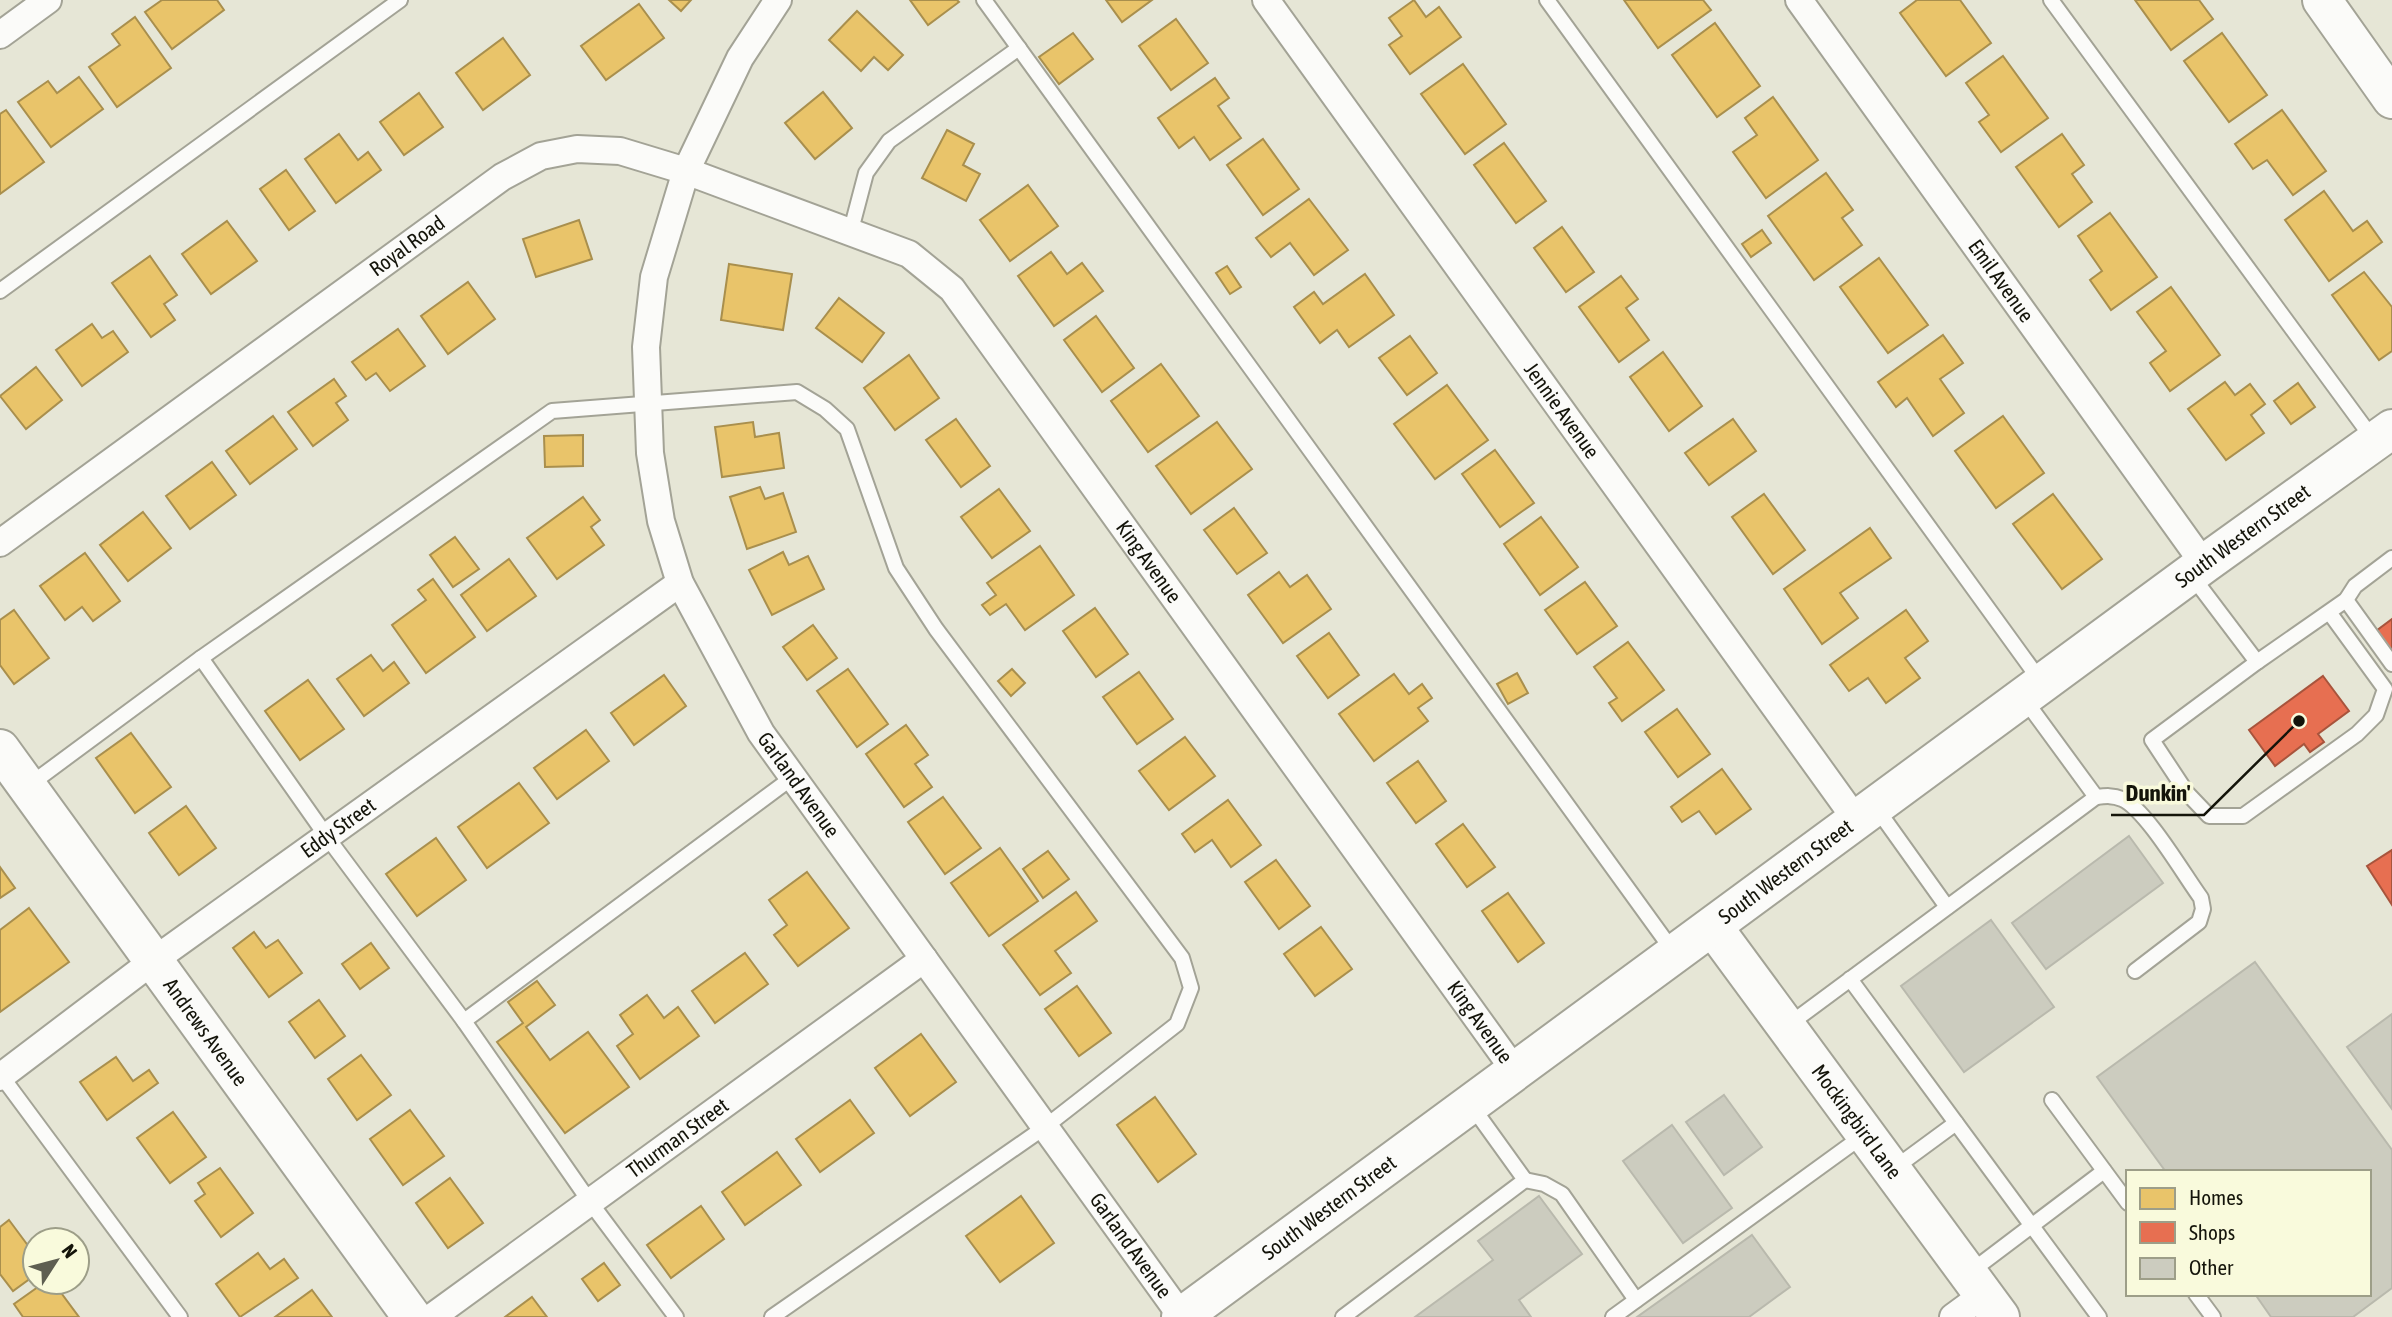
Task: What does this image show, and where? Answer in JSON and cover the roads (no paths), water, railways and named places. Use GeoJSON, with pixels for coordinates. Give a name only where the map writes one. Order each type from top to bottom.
{"type":"FeatureCollection","features":[{"type":"Feature","properties":{"kind":"main road"},"geometry":{"type":"LineString","coordinates":[[2322,0],[2392,99]]}},
{"type":"Feature","properties":{"kind":"main road","name":"South Western Street"},"geometry":{"type":"LineString","coordinates":[[1182,1317],[2383,435]]}},
{"type":"Feature","properties":{"kind":"main road","name":"Andrews Avenue"},"geometry":{"type":"LineString","coordinates":[[0,749],[412,1317]]}},
{"type":"Feature","properties":{"kind":"main road","name":"Mockingbird Lane"},"geometry":{"type":"LineString","coordinates":[[1713,927],[1984,1295]]}},
{"type":"Feature","properties":{"kind":"street"},"geometry":{"type":"LineString","coordinates":[[0,35],[48,0]]}},
{"type":"Feature","properties":{"kind":"street"},"geometry":{"type":"LineString","coordinates":[[686,171],[740,58],[778,0]]}},
{"type":"Feature","properties":{"kind":"street","name":"Jennie Avenue"},"geometry":{"type":"LineString","coordinates":[[1266,0],[1866,814]]}},
{"type":"Feature","properties":{"kind":"street","name":"Emil Avenue"},"geometry":{"type":"LineString","coordinates":[[1799,0],[2197,570]]}},
{"type":"Feature","properties":{"kind":"street","name":"Royal Road"},"geometry":{"type":"LineString","coordinates":[[0,543],[502,177],[541,156],[577,149],[620,151],[686,171]]}},
{"type":"Feature","properties":{"kind":"street","name":"King Avenue"},"geometry":{"type":"LineString","coordinates":[[686,171],[909,254],[952,289],[1515,1071]]}},
{"type":"Feature","properties":{"kind":"street","name":"Garland Avenue"},"geometry":{"type":"LineString","coordinates":[[686,171],[654,277],[646,347],[650,453],[661,522],[680,583],[761,733],[1182,1317]]}},
{"type":"Feature","properties":{"kind":"street","name":"Eddy Street"},"geometry":{"type":"LineString","coordinates":[[1,1076],[153,961],[680,583]]}},
{"type":"Feature","properties":{"kind":"street","name":"Thurman Street"},"geometry":{"type":"LineString","coordinates":[[432,1317],[924,959]]}},
{"type":"Feature","properties":{"kind":"street"},"geometry":{"type":"LineString","coordinates":[[1953,1317],[1984,1295]]}},
{"type":"Feature","properties":{"kind":"lane"},"geometry":{"type":"LineString","coordinates":[[0,291],[400,0]]}},
{"type":"Feature","properties":{"kind":"lane"},"geometry":{"type":"LineString","coordinates":[[984,0],[1675,954]]}},
{"type":"Feature","properties":{"kind":"lane"},"geometry":{"type":"LineString","coordinates":[[1548,0],[2034,691],[2096,797]]}},
{"type":"Feature","properties":{"kind":"lane"},"geometry":{"type":"LineString","coordinates":[[2051,0],[2277,312],[2383,435]]}},
{"type":"Feature","properties":{"kind":"lane"},"geometry":{"type":"LineString","coordinates":[[850,230],[866,173],[889,141],[1019,48]]}},
{"type":"Feature","properties":{"kind":"lane"},"geometry":{"type":"LineString","coordinates":[[27,787],[201,659],[552,411],[797,392],[825,409],[847,429],[896,568],[936,629],[1182,957],[1191,988],[1177,1024],[1045,1127],[772,1317]]}},
{"type":"Feature","properties":{"kind":"lane"},"geometry":{"type":"LineString","coordinates":[[2329,612],[2385,689],[2376,715],[2357,734],[2243,816],[2209,816],[2187,793],[2152,740],[2256,662],[2346,600],[2355,586],[2392,558]]}},
{"type":"Feature","properties":{"kind":"lane"},"geometry":{"type":"LineString","coordinates":[[2197,570],[2256,662]]}},
{"type":"Feature","properties":{"kind":"lane"},"geometry":{"type":"LineString","coordinates":[[2346,600],[2392,664]]}},
{"type":"Feature","properties":{"kind":"lane"},"geometry":{"type":"LineString","coordinates":[[201,659],[327,837],[464,1021],[590,1202],[676,1317]]}},
{"type":"Feature","properties":{"kind":"lane"},"geometry":{"type":"LineString","coordinates":[[464,1021],[793,777]]}},
{"type":"Feature","properties":{"kind":"lane"},"geometry":{"type":"LineString","coordinates":[[1786,1026],[2096,797],[2109,795],[2125,800],[2140,812],[2201,898],[2203,909],[2200,922],[2135,971]]}},
{"type":"Feature","properties":{"kind":"lane"},"geometry":{"type":"LineString","coordinates":[[1866,814],[1947,907]]}},
{"type":"Feature","properties":{"kind":"lane"},"geometry":{"type":"LineString","coordinates":[[1850,979],[2099,1317]]}},
{"type":"Feature","properties":{"kind":"lane"},"geometry":{"type":"LineString","coordinates":[[1,1076],[180,1317]]}},
{"type":"Feature","properties":{"kind":"lane"},"geometry":{"type":"LineString","coordinates":[[2052,1100],[2126,1200]]}},
{"type":"Feature","properties":{"kind":"lane"},"geometry":{"type":"LineString","coordinates":[[1470,1104],[1525,1180],[1544,1184],[1562,1194],[1636,1300]]}},
{"type":"Feature","properties":{"kind":"lane"},"geometry":{"type":"LineString","coordinates":[[1892,1171],[1956,1123]]}},
{"type":"Feature","properties":{"kind":"lane"},"geometry":{"type":"LineString","coordinates":[[1613,1317],[1865,1134]]}},
{"type":"Feature","properties":{"kind":"lane"},"geometry":{"type":"LineString","coordinates":[[1984,1295],[2031,1225],[2104,1171]]}},
{"type":"Feature","properties":{"kind":"lane"},"geometry":{"type":"LineString","coordinates":[[1343,1317],[1525,1180]]}},
{"type":"Feature","properties":{"kind":"lane"},"geometry":{"type":"LineString","coordinates":[[2197,1296],[2213,1317]]}},
{"type":"Feature","properties":{"kind":"place","name":"Dunkin'"},"geometry":{"type":"Point","coordinates":[2299,721]}}]}
